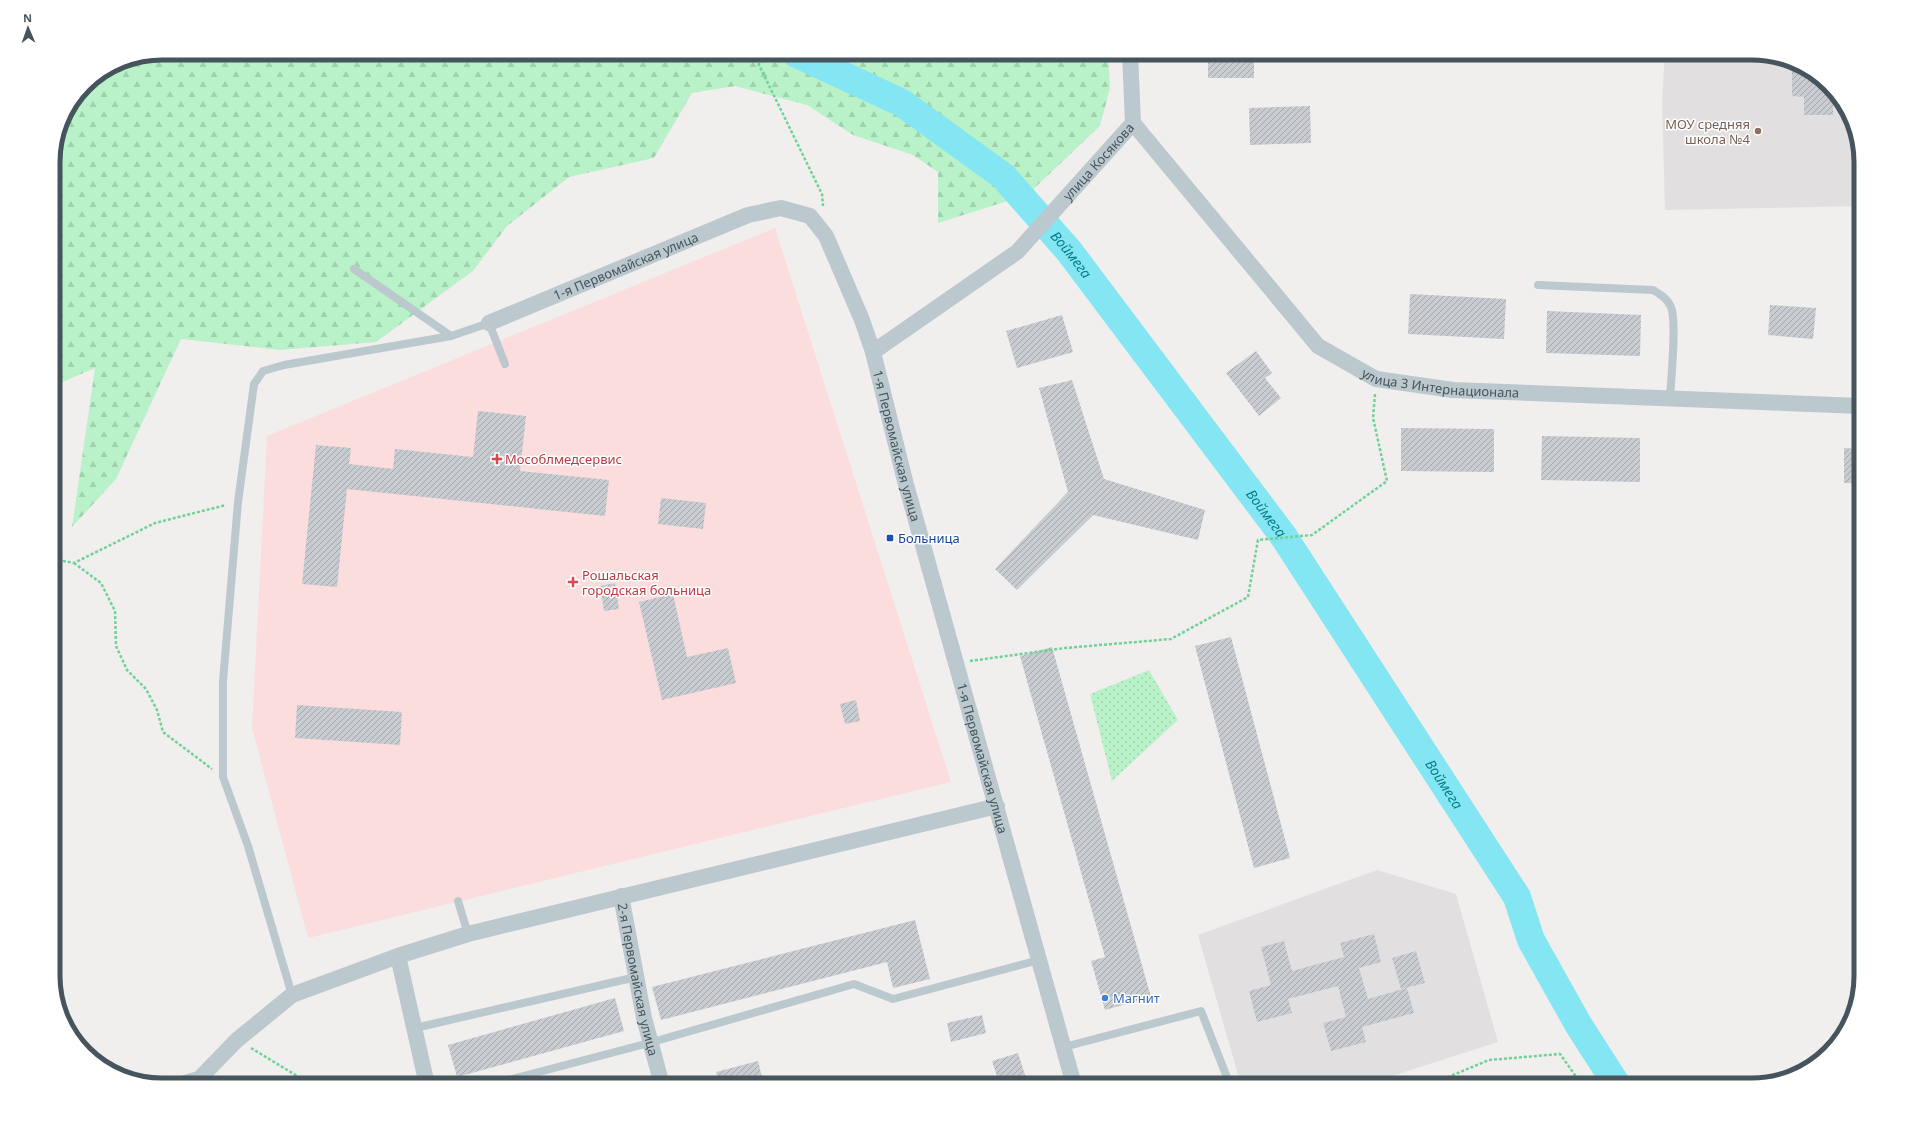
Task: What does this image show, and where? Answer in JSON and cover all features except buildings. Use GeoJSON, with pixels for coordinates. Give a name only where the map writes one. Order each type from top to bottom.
{"type":"FeatureCollection","features":[{"type":"Feature","properties":{"kind":"street","name":"улица Косякова"},"geometry":{"type":"LineString","coordinates":[[873,352],[1017,252],[1083,180],[1133,123],[1130,60]]}},
{"type":"Feature","properties":{"kind":"street","name":"улица 3 Интернационала"},"geometry":{"type":"LineString","coordinates":[[1133,123],[1318,346],[1376,379],[1453,390],[1854,406]]}},
{"type":"Feature","properties":{"kind":"street","name":"1-я Первомайская улица"},"geometry":{"type":"LineString","coordinates":[[489,323],[748,215],[781,208],[810,216],[826,236],[862,320],[873,352],[905,481],[1072,1078]]}},
{"type":"Feature","properties":{"kind":"street"},"geometry":{"type":"LineString","coordinates":[[202,1078],[237,1040],[292,995],[398,956],[468,934],[997,806]]}},
{"type":"Feature","properties":{"kind":"street","name":"2-я Первомайская улица"},"geometry":{"type":"LineString","coordinates":[[621,896],[649,1042],[660,1078]]}},
{"type":"Feature","properties":{"kind":"street"},"geometry":{"type":"LineString","coordinates":[[398,956],[426,1078]]}},
{"type":"Feature","properties":{"kind":"lane"},"geometry":{"type":"LineString","coordinates":[[354,269],[451,336]]}},
{"type":"Feature","properties":{"kind":"lane"},"geometry":{"type":"LineString","coordinates":[[1538,284],[1653,290],[1664,296],[1672,308],[1673,326],[1670,398]]}},
{"type":"Feature","properties":{"kind":"lane"},"geometry":{"type":"LineString","coordinates":[[292,995],[248,846],[223,777],[223,681],[238,502],[254,384],[263,370],[284,364],[451,336],[489,323],[505,364]]}},
{"type":"Feature","properties":{"kind":"lane"},"geometry":{"type":"LineString","coordinates":[[458,901],[468,934]]}},
{"type":"Feature","properties":{"kind":"lane"},"geometry":{"type":"LineString","coordinates":[[515,1078],[854,984],[894,999],[1039,960]]}},
{"type":"Feature","properties":{"kind":"lane"},"geometry":{"type":"LineString","coordinates":[[415,1028],[636,977]]}},
{"type":"Feature","properties":{"kind":"lane"},"geometry":{"type":"LineString","coordinates":[[1064,1047],[1202,1010],[1227,1078]]}},
{"type":"Feature","properties":{"kind":"path"},"geometry":{"type":"LineString","coordinates":[[759,60],[759,65],[822,194],[823,208]]}},
{"type":"Feature","properties":{"kind":"path"},"geometry":{"type":"LineString","coordinates":[[956,663],[1065,648],[1172,639],[1248,597],[1258,540],[1312,535],[1387,481],[1373,418],[1376,379]]}},
{"type":"Feature","properties":{"kind":"path"},"geometry":{"type":"LineString","coordinates":[[74,563],[155,523],[238,502]]}},
{"type":"Feature","properties":{"kind":"path"},"geometry":{"type":"LineString","coordinates":[[60,560],[74,563],[101,583],[115,611],[116,646],[127,670],[146,689],[157,710],[163,732],[223,777]]}},
{"type":"Feature","properties":{"kind":"path"},"geometry":{"type":"LineString","coordinates":[[237,1040],[300,1078]]}},
{"type":"Feature","properties":{"kind":"path"},"geometry":{"type":"LineString","coordinates":[[1447,1078],[1489,1060],[1560,1054],[1577,1078]]}},
{"type":"Feature","properties":{"kind":"shaded area","name":"МОУ средняя школа №4"},"geometry":{"type":"Polygon","coordinates":[[[1665,60],[1765,61],[1779,63],[1803,74],[1819,85],[1829,95],[1837,105],[1849,129],[1854,155],[1854,206],[1665,210],[1662,100],[1665,60]]]}},
{"type":"Feature","properties":{"kind":"shaded area","name":"Рошальская городская больница"},"geometry":{"type":"Polygon","coordinates":[[[775,228],[951,782],[308,938],[252,728],[267,436],[775,228]]]}},
{"type":"Feature","properties":{"kind":"shaded area"},"geometry":{"type":"Polygon","coordinates":[[[1377,870],[1456,894],[1498,1042],[1386,1078],[1239,1078],[1198,935],[1377,870]]]}},
{"type":"Feature","properties":{"kind":"green space"},"geometry":{"type":"Polygon","coordinates":[[[162,60],[1108,60],[1110,88],[1100,126],[1027,195],[938,223],[938,172],[913,155],[853,135],[807,105],[735,86],[692,93],[654,158],[569,177],[507,226],[473,271],[376,342],[280,350],[181,339],[116,479],[72,527],[95,368],[60,383],[60,155],[63,135],[77,105],[90,90],[105,77],[129,65],[162,60]]]}},
{"type":"Feature","properties":{"kind":"green space"},"geometry":{"type":"Polygon","coordinates":[[[1149,670],[1178,720],[1112,781],[1090,694],[1149,670]]]}},
{"type":"Feature","properties":{"kind":"waterway","name":"Воймега"},"geometry":{"type":"LineString","coordinates":[[810,60],[902,103],[1003,176],[1069,251],[1284,537],[1517,897],[1531,940],[1578,1024],[1613,1078]]}},
{"type":"Feature","properties":{"kind":"place","name":"МОУ средняя школа №4"},"geometry":{"type":"Point","coordinates":[1758,131]}},
{"type":"Feature","properties":{"kind":"place","name":"Мособлмедсервис"},"geometry":{"type":"Point","coordinates":[497,459]}},
{"type":"Feature","properties":{"kind":"place","name":"Больница"},"geometry":{"type":"Point","coordinates":[890,538]}},
{"type":"Feature","properties":{"kind":"place","name":"Рошальская городская больница"},"geometry":{"type":"Point","coordinates":[573,582]}},
{"type":"Feature","properties":{"kind":"place","name":"Магнит"},"geometry":{"type":"Point","coordinates":[1105,998]}}]}
